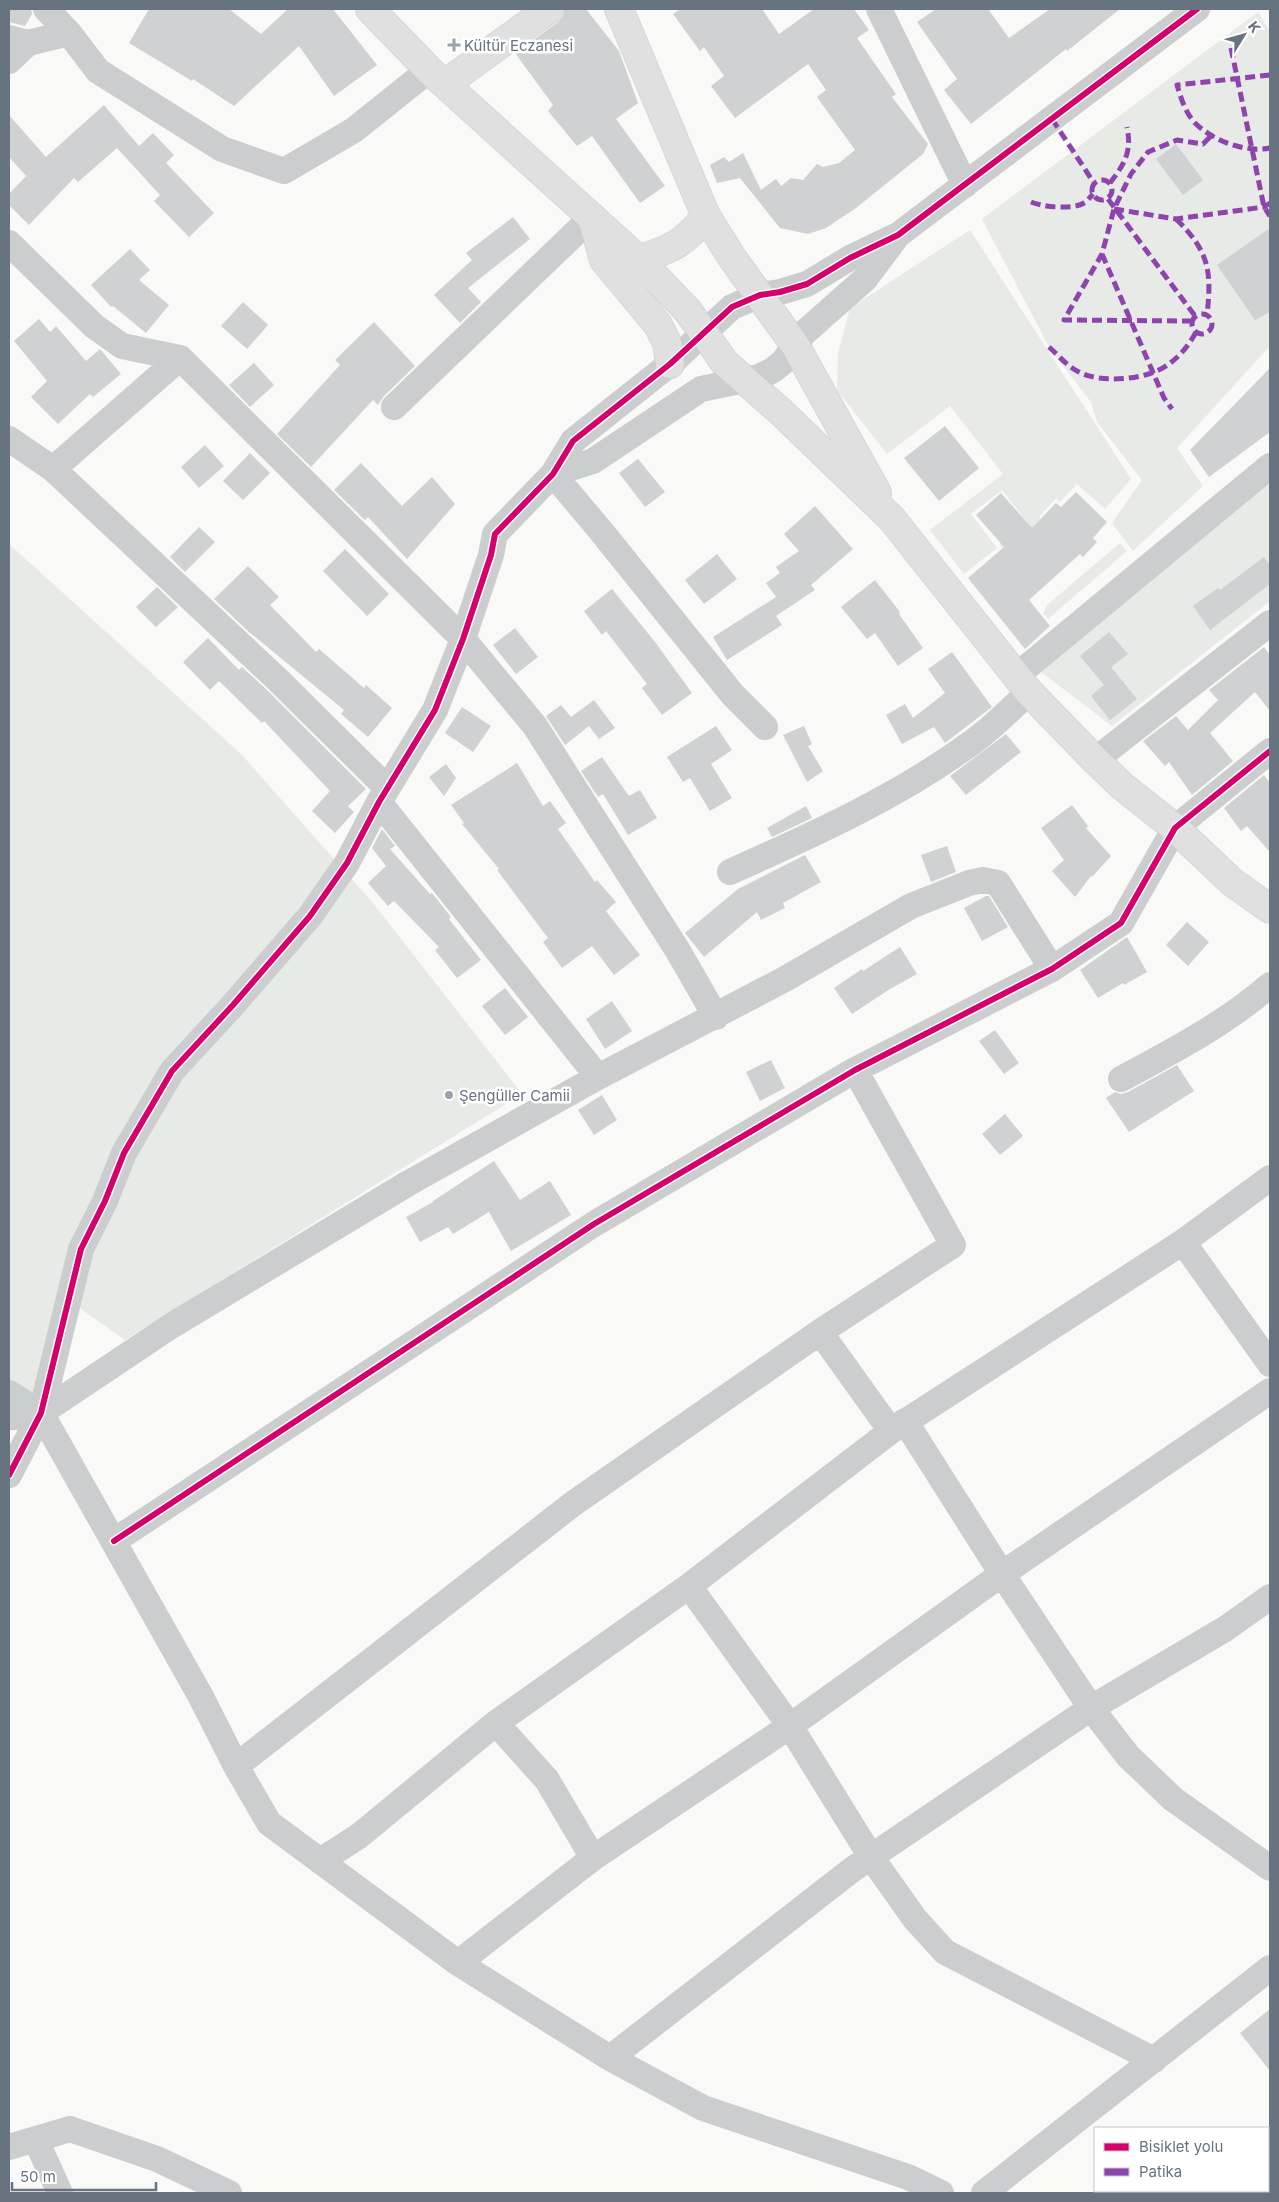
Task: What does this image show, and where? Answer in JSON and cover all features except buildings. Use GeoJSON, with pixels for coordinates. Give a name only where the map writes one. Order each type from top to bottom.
{"type":"FeatureCollection","features":[{"type":"Feature","properties":{"kind":"main road"},"geometry":{"type":"LineString","coordinates":[[370,9],[437,77],[639,260],[688,311],[715,350],[743,380],[780,411],[892,519],[1023,684],[1095,760],[1122,786],[1175,828],[1232,882],[1270,909]]}},
{"type":"Feature","properties":{"kind":"main road"},"geometry":{"type":"LineString","coordinates":[[437,77],[549,9]]}},
{"type":"Feature","properties":{"kind":"main road"},"geometry":{"type":"LineString","coordinates":[[619,9],[706,216],[733,259],[795,345],[892,519]]}},
{"type":"Feature","properties":{"kind":"main road"},"geometry":{"type":"LineString","coordinates":[[639,260],[682,242],[706,216]]}},
{"type":"Feature","properties":{"kind":"main road"},"geometry":{"type":"LineString","coordinates":[[592,217],[604,260],[658,325],[667,343],[670,364]]}},
{"type":"Feature","properties":{"kind":"street"},"geometry":{"type":"LineString","coordinates":[[46,9],[69,34],[98,71],[222,149],[284,170],[354,130],[437,77]]}},
{"type":"Feature","properties":{"kind":"street"},"geometry":{"type":"LineString","coordinates":[[879,9],[965,185]]}},
{"type":"Feature","properties":{"kind":"street"},"geometry":{"type":"LineString","coordinates":[[9,1474],[41,1413],[81,1249],[105,1201],[124,1153],[172,1071],[233,1005],[310,916],[348,863],[383,795],[435,710],[463,639],[491,555],[495,534],[553,474],[573,441],[670,364],[732,307],[760,294],[780,292],[807,284],[850,258],[898,234],[1197,9]]}},
{"type":"Feature","properties":{"kind":"street"},"geometry":{"type":"LineString","coordinates":[[9,61],[18,40],[69,34]]}},
{"type":"Feature","properties":{"kind":"street"},"geometry":{"type":"LineString","coordinates":[[394,407],[592,217]]}},
{"type":"Feature","properties":{"kind":"street"},"geometry":{"type":"LineString","coordinates":[[553,474],[593,461],[701,389],[759,377],[773,370],[783,362],[804,333],[822,315],[865,279],[898,234]]}},
{"type":"Feature","properties":{"kind":"street"},"geometry":{"type":"LineString","coordinates":[[9,243],[94,326],[122,346],[180,358],[463,639],[535,726],[678,952],[716,1017]]}},
{"type":"Feature","properties":{"kind":"street"},"geometry":{"type":"LineString","coordinates":[[53,469],[180,358]]}},
{"type":"Feature","properties":{"kind":"street"},"geometry":{"type":"LineString","coordinates":[[9,439],[53,469],[278,680],[383,795],[598,1077]]}},
{"type":"Feature","properties":{"kind":"street"},"geometry":{"type":"LineString","coordinates":[[730,872],[820,832],[898,792],[979,737],[1023,684],[1270,466]]}},
{"type":"Feature","properties":{"kind":"street"},"geometry":{"type":"LineString","coordinates":[[553,474],[732,696],[765,726]]}},
{"type":"Feature","properties":{"kind":"street"},"geometry":{"type":"LineString","coordinates":[[1095,760],[1270,623]]}},
{"type":"Feature","properties":{"kind":"street"},"geometry":{"type":"LineString","coordinates":[[114,1541],[594,1224],[855,1070],[1052,969],[1121,923],[1175,828],[1270,751]]}},
{"type":"Feature","properties":{"kind":"street"},"geometry":{"type":"LineString","coordinates":[[9,1417],[41,1413],[180,1321],[407,1184],[598,1077],[716,1017],[911,906],[969,883],[983,880],[998,883],[1052,969]]}},
{"type":"Feature","properties":{"kind":"street"},"geometry":{"type":"LineString","coordinates":[[1121,1078],[1188,1043],[1245,1006],[1270,986]]}},
{"type":"Feature","properties":{"kind":"street"},"geometry":{"type":"LineString","coordinates":[[236,1766],[574,1504],[820,1332],[954,1245],[855,1070]]}},
{"type":"Feature","properties":{"kind":"street"},"geometry":{"type":"LineString","coordinates":[[320,1861],[359,1836],[496,1723],[689,1586],[898,1426],[1183,1242],[1270,1178]]}},
{"type":"Feature","properties":{"kind":"street"},"geometry":{"type":"LineString","coordinates":[[1183,1242],[1270,1364]]}},
{"type":"Feature","properties":{"kind":"street"},"geometry":{"type":"LineString","coordinates":[[820,1332],[898,1426],[1002,1574],[1091,1708],[1128,1756],[1173,1799],[1270,1868]]}},
{"type":"Feature","properties":{"kind":"street"},"geometry":{"type":"LineString","coordinates":[[458,1963],[593,1858],[790,1726],[1002,1574],[1270,1391]]}},
{"type":"Feature","properties":{"kind":"street"},"geometry":{"type":"LineString","coordinates":[[9,1393],[41,1413],[200,1695],[236,1766],[269,1823],[458,1963],[610,2058],[703,2108],[903,2185],[941,2193]]}},
{"type":"Feature","properties":{"kind":"street"},"geometry":{"type":"LineString","coordinates":[[689,1586],[790,1726],[871,1857],[915,1919],[945,1952],[1154,2060]]}},
{"type":"Feature","properties":{"kind":"street"},"geometry":{"type":"LineString","coordinates":[[610,2058],[871,1857],[1091,1708],[1225,1629],[1270,1597]]}},
{"type":"Feature","properties":{"kind":"street"},"geometry":{"type":"LineString","coordinates":[[496,1723],[547,1780],[593,1858]]}},
{"type":"Feature","properties":{"kind":"street"},"geometry":{"type":"LineString","coordinates":[[984,2193],[1270,1968]]}},
{"type":"Feature","properties":{"kind":"street"},"geometry":{"type":"LineString","coordinates":[[9,2147],[70,2129],[157,2159],[229,2193]]}},
{"type":"Feature","properties":{"kind":"street"},"geometry":{"type":"LineString","coordinates":[[36,2140],[60,2193]]}},
{"type":"Feature","properties":{"kind":"shaded area"},"geometry":{"type":"Polygon","coordinates":[[[1258,12],[1270,32],[1270,346],[1177,448],[1203,486],[1133,551],[1112,523],[1142,480],[1097,422],[1091,402],[1050,349],[982,219],[1258,12]]]}},
{"type":"Feature","properties":{"kind":"shaded area"},"geometry":{"type":"Polygon","coordinates":[[[970,230],[1131,479],[1105,509],[1077,484],[1060,502],[1056,498],[1040,516],[1040,531],[1015,564],[999,544],[1027,522],[1002,490],[971,514],[997,548],[964,574],[930,530],[1003,474],[950,406],[887,454],[837,390],[838,353],[850,308],[970,230]]]}},
{"type":"Feature","properties":{"kind":"shaded area"},"geometry":{"type":"Polygon","coordinates":[[[1270,471],[1270,601],[1112,726],[1041,672],[1270,471]]]}},
{"type":"Feature","properties":{"kind":"shaded area"},"geometry":{"type":"Polygon","coordinates":[[[1120,543],[1127,551],[1048,619],[1043,613],[1047,605],[1120,543]]]}},
{"type":"Feature","properties":{"kind":"shaded area"},"geometry":{"type":"Polygon","coordinates":[[[9,544],[241,754],[373,903],[522,1094],[125,1340],[61,1295],[36,1400],[9,1381],[9,544]]]}},
{"type":"Feature","properties":{"kind":"marked path"},"geometry":{"type":"LineString","coordinates":[[1231,48],[1264,207],[1270,216]]}},
{"type":"Feature","properties":{"kind":"marked path"},"geometry":{"type":"LineString","coordinates":[[1270,75],[1177,85],[1189,114],[1202,129],[1220,140],[1240,147],[1251,149],[1270,148]]}},
{"type":"Feature","properties":{"kind":"marked path"},"geometry":{"type":"LineString","coordinates":[[1052,119],[1094,183]]}},
{"type":"Feature","properties":{"kind":"marked path"},"geometry":{"type":"LineString","coordinates":[[1110,183],[1126,157],[1129,143],[1127,127]]}},
{"type":"Feature","properties":{"kind":"marked path"},"geometry":{"type":"LineString","coordinates":[[1192,321],[1064,320],[1102,254],[1114,209],[1131,174],[1148,152],[1177,140],[1203,144],[1211,136]]}},
{"type":"Feature","properties":{"kind":"marked path"},"geometry":{"type":"LineString","coordinates":[[1098,180],[1106,180],[1112,186],[1112,190],[1112,194],[1106,200],[1098,200],[1092,194],[1092,186],[1098,180]]}},
{"type":"Feature","properties":{"kind":"marked path"},"geometry":{"type":"LineString","coordinates":[[1031,202],[1065,207],[1079,205],[1093,194]]}},
{"type":"Feature","properties":{"kind":"marked path"},"geometry":{"type":"LineString","coordinates":[[1108,199],[1195,316]]}},
{"type":"Feature","properties":{"kind":"marked path"},"geometry":{"type":"LineString","coordinates":[[1114,209],[1176,219],[1264,207],[1270,203]]}},
{"type":"Feature","properties":{"kind":"marked path"},"geometry":{"type":"LineString","coordinates":[[1176,219],[1195,241],[1206,263],[1209,286],[1207,315]]}},
{"type":"Feature","properties":{"kind":"marked path"},"geometry":{"type":"LineString","coordinates":[[1102,254],[1164,398],[1172,409]]}},
{"type":"Feature","properties":{"kind":"marked path"},"geometry":{"type":"LineString","coordinates":[[1202,314],[1209,317],[1212,324],[1209,331],[1202,334],[1195,331],[1192,324],[1195,317],[1202,314]]}},
{"type":"Feature","properties":{"kind":"marked path"},"geometry":{"type":"LineString","coordinates":[[1049,347],[1075,370],[1089,376],[1112,379],[1137,377],[1149,374],[1169,364],[1184,350],[1196,332]]}},
{"type":"Feature","properties":{"kind":"cycle path"},"geometry":{"type":"LineString","coordinates":[[9,1475],[41,1413],[81,1249],[105,1201],[124,1153],[172,1071],[233,1005],[310,916],[347,863],[379,802],[435,710],[463,639],[491,555],[495,534],[553,474],[573,441],[670,364],[732,307],[760,295],[780,292],[807,284],[850,258],[898,235],[1197,9]]}},
{"type":"Feature","properties":{"kind":"cycle path"},"geometry":{"type":"LineString","coordinates":[[114,1541],[594,1224],[855,1070],[1052,969],[1121,923],[1175,828],[1270,751]]}},
{"type":"Feature","properties":{"kind":"place","name":"Kültür Eczanesi"},"geometry":{"type":"Point","coordinates":[454,45]}},
{"type":"Feature","properties":{"kind":"place","name":"Şengüller Camii"},"geometry":{"type":"Point","coordinates":[449,1095]}}]}
